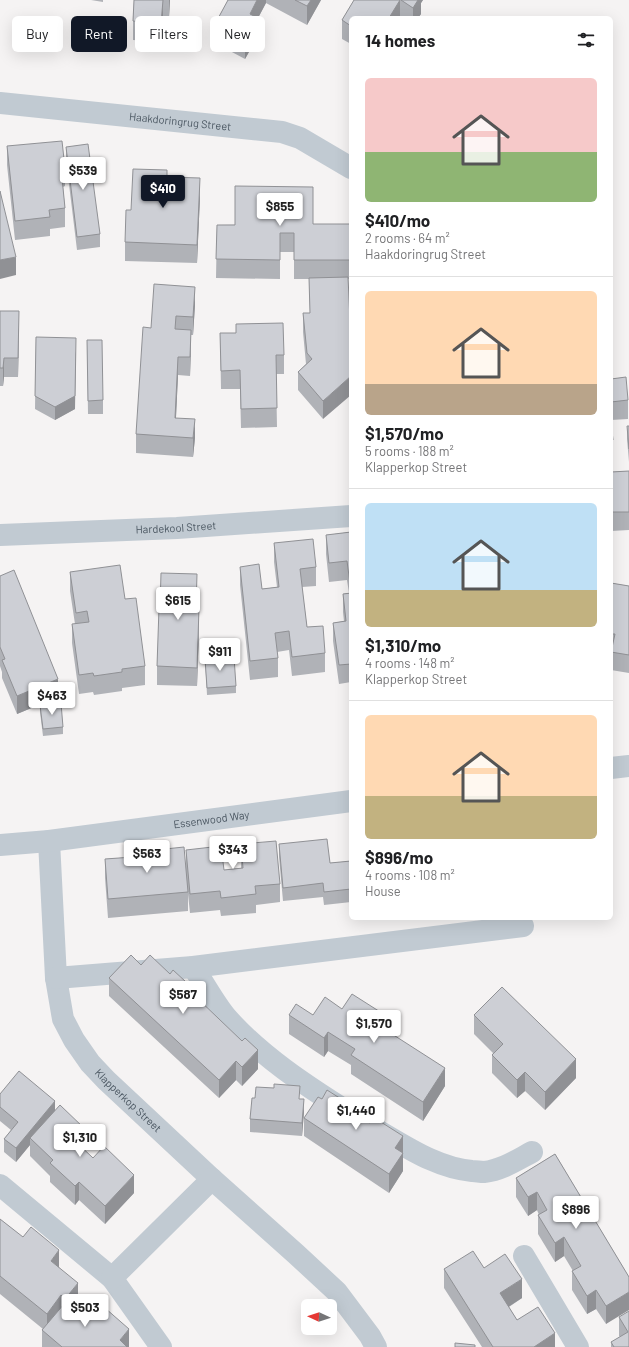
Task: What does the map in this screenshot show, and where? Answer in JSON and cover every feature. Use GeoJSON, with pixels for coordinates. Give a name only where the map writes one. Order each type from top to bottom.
{"type":"FeatureCollection","features":[{"type":"Feature","properties":{"kind":"street","name":"Haakdoringrug Street"},"geometry":{"type":"LineString","coordinates":[[0,103],[282,132],[300,138],[349,167]]}},
{"type":"Feature","properties":{"kind":"street","name":"Hardekool Street"},"geometry":{"type":"LineString","coordinates":[[0,534],[177,528],[349,516]]}},
{"type":"Feature","properties":{"kind":"street"},"geometry":{"type":"LineString","coordinates":[[613,768],[629,766]]}},
{"type":"Feature","properties":{"kind":"street","name":"Essenwood Way"},"geometry":{"type":"LineString","coordinates":[[0,845],[349,801]]}},
{"type":"Feature","properties":{"kind":"street","name":"Klapperkop Street"},"geometry":{"type":"LineString","coordinates":[[49,840],[56,978],[63,1019],[74,1040],[90,1063],[212,1179],[337,1292],[370,1336],[376,1347]]}},
{"type":"Feature","properties":{"kind":"street"},"geometry":{"type":"LineString","coordinates":[[56,978],[194,967],[523,926]]}},
{"type":"Feature","properties":{"kind":"street"},"geometry":{"type":"LineString","coordinates":[[194,967],[226,1017],[258,1048],[308,1086],[407,1147],[442,1165],[462,1170],[483,1172],[504,1167],[532,1152]]}},
{"type":"Feature","properties":{"kind":"street"},"geometry":{"type":"LineString","coordinates":[[112,1278],[212,1179]]}},
{"type":"Feature","properties":{"kind":"street"},"geometry":{"type":"LineString","coordinates":[[0,1184],[112,1278],[161,1347]]}},
{"type":"Feature","properties":{"kind":"street"},"geometry":{"type":"LineString","coordinates":[[524,1256],[578,1347]]}},
{"type":"Feature","properties":{"kind":"building"},"geometry":{"type":"Polygon","coordinates":[[[134,0],[163,0],[162,16],[135,16],[135,21],[133,21],[134,0]]]}},
{"type":"Feature","properties":{"kind":"building"},"geometry":{"type":"Polygon","coordinates":[[[228,0],[257,0],[250,14],[254,16],[219,16],[228,0]]]}},
{"type":"Feature","properties":{"kind":"building"},"geometry":{"type":"Polygon","coordinates":[[[295,0],[311,0],[307,6],[295,0]]]}},
{"type":"Feature","properties":{"kind":"building"},"geometry":{"type":"Polygon","coordinates":[[[354,0],[400,0],[390,16],[349,16],[349,25],[342,20],[354,0]]]}},
{"type":"Feature","properties":{"kind":"building"},"geometry":{"type":"Polygon","coordinates":[[[401,0],[418,0],[413,8],[401,0]]]}},
{"type":"Feature","properties":{"kind":"building"},"geometry":{"type":"Polygon","coordinates":[[[62,141],[65,168],[61,168],[65,208],[49,210],[50,217],[15,221],[7,146],[62,141]]]}},
{"type":"Feature","properties":{"kind":"building"},"geometry":{"type":"Polygon","coordinates":[[[88,144],[100,234],[77,237],[66,147],[88,144]]]}},
{"type":"Feature","properties":{"kind":"building"},"geometry":{"type":"Polygon","coordinates":[[[133,169],[167,170],[167,177],[200,178],[197,245],[125,242],[126,210],[131,210],[133,169]]]}},
{"type":"Feature","properties":{"kind":"building"},"geometry":{"type":"Polygon","coordinates":[[[235,186],[313,187],[313,224],[349,224],[349,260],[294,260],[294,233],[280,233],[280,260],[216,259],[217,225],[235,225],[235,186]]]}},
{"type":"Feature","properties":{"kind":"building"},"geometry":{"type":"Polygon","coordinates":[[[0,191],[16,257],[0,260],[0,191]]]}},
{"type":"Feature","properties":{"kind":"building"},"geometry":{"type":"Polygon","coordinates":[[[348,277],[349,378],[323,401],[298,372],[312,359],[307,353],[303,313],[310,313],[309,278],[348,277]]]}},
{"type":"Feature","properties":{"kind":"building"},"geometry":{"type":"Polygon","coordinates":[[[154,284],[195,287],[193,317],[176,316],[175,329],[191,330],[190,357],[178,357],[175,418],[195,419],[193,438],[136,434],[143,327],[151,328],[154,284]]]}},
{"type":"Feature","properties":{"kind":"building"},"geometry":{"type":"Polygon","coordinates":[[[0,311],[19,311],[18,358],[4,358],[3,368],[0,368],[0,311]]]}},
{"type":"Feature","properties":{"kind":"building"},"geometry":{"type":"Polygon","coordinates":[[[283,323],[284,355],[276,355],[277,408],[241,409],[240,370],[221,371],[220,333],[236,333],[236,324],[283,323]]]}},
{"type":"Feature","properties":{"kind":"building"},"geometry":{"type":"Polygon","coordinates":[[[36,337],[76,338],[75,396],[55,407],[35,396],[36,337]]]}},
{"type":"Feature","properties":{"kind":"building"},"geometry":{"type":"Polygon","coordinates":[[[87,340],[102,340],[103,400],[88,401],[87,340]]]}},
{"type":"Feature","properties":{"kind":"building"},"geometry":{"type":"Polygon","coordinates":[[[626,377],[628,400],[613,402],[613,379],[626,377]]]}},
{"type":"Feature","properties":{"kind":"building"},"geometry":{"type":"Polygon","coordinates":[[[627,426],[629,426],[629,449],[627,426]]]}},
{"type":"Feature","properties":{"kind":"building"},"geometry":{"type":"Polygon","coordinates":[[[629,471],[629,512],[613,512],[613,472],[629,471]]]}},
{"type":"Feature","properties":{"kind":"building"},"geometry":{"type":"Polygon","coordinates":[[[349,532],[349,576],[347,561],[329,563],[326,535],[349,532]]]}},
{"type":"Feature","properties":{"kind":"building"},"geometry":{"type":"Polygon","coordinates":[[[313,539],[316,567],[300,569],[307,627],[323,626],[325,653],[292,657],[289,631],[275,633],[278,658],[250,661],[240,567],[259,564],[262,589],[279,587],[274,543],[313,539]]]}},
{"type":"Feature","properties":{"kind":"building"},"geometry":{"type":"Polygon","coordinates":[[[120,565],[125,599],[136,598],[145,666],[122,669],[122,672],[94,676],[93,673],[79,675],[72,624],[89,622],[87,611],[76,613],[70,572],[120,565]]]}},
{"type":"Feature","properties":{"kind":"building"},"geometry":{"type":"Polygon","coordinates":[[[14,570],[58,679],[17,696],[2,660],[5,659],[0,647],[0,576],[14,570]]]}},
{"type":"Feature","properties":{"kind":"building"},"geometry":{"type":"Polygon","coordinates":[[[161,573],[197,574],[196,608],[199,608],[197,668],[157,666],[161,573]]]}},
{"type":"Feature","properties":{"kind":"building"},"geometry":{"type":"Polygon","coordinates":[[[613,583],[629,586],[629,655],[613,652],[615,634],[613,634],[613,583]]]}},
{"type":"Feature","properties":{"kind":"building"},"geometry":{"type":"Polygon","coordinates":[[[349,593],[349,664],[339,665],[333,623],[346,621],[343,594],[349,593]]]}},
{"type":"Feature","properties":{"kind":"building"},"geometry":{"type":"Polygon","coordinates":[[[234,657],[236,686],[207,688],[205,659],[234,657]]]}},
{"type":"Feature","properties":{"kind":"building"},"geometry":{"type":"Polygon","coordinates":[[[61,703],[63,727],[43,729],[40,705],[61,703]]]}},
{"type":"Feature","properties":{"kind":"building"},"geometry":{"type":"Polygon","coordinates":[[[327,839],[330,863],[349,861],[349,889],[324,892],[323,883],[283,888],[279,844],[327,839]]]}},
{"type":"Feature","properties":{"kind":"building"},"geometry":{"type":"Polygon","coordinates":[[[276,841],[280,884],[255,886],[256,894],[221,898],[220,891],[190,894],[186,850],[221,846],[224,870],[243,868],[241,844],[276,841]]]}},
{"type":"Feature","properties":{"kind":"building"},"geometry":{"type":"Polygon","coordinates":[[[184,847],[188,892],[108,899],[105,859],[147,856],[146,851],[184,847]]]}},
{"type":"Feature","properties":{"kind":"building"},"geometry":{"type":"Polygon","coordinates":[[[131,955],[141,965],[150,955],[170,974],[173,970],[198,993],[195,996],[242,1041],[245,1038],[258,1050],[242,1067],[236,1061],[219,1080],[109,978],[131,955]]]}},
{"type":"Feature","properties":{"kind":"building"},"geometry":{"type":"Polygon","coordinates":[[[502,987],[576,1059],[545,1092],[525,1072],[517,1080],[492,1055],[503,1044],[474,1015],[502,987]]]}},
{"type":"Feature","properties":{"kind":"building"},"geometry":{"type":"Polygon","coordinates":[[[352,994],[385,1015],[378,1025],[445,1068],[423,1102],[351,1055],[355,1049],[328,1032],[324,1038],[289,1015],[296,1004],[313,1015],[325,997],[342,1009],[352,994]]]}},
{"type":"Feature","properties":{"kind":"building"},"geometry":{"type":"Polygon","coordinates":[[[19,1071],[55,1101],[16,1148],[4,1139],[18,1122],[0,1107],[0,1094],[19,1071]]]}},
{"type":"Feature","properties":{"kind":"building"},"geometry":{"type":"Polygon","coordinates":[[[274,1084],[300,1086],[299,1099],[304,1099],[302,1123],[250,1119],[252,1098],[255,1098],[256,1087],[274,1088],[274,1084]]]}},
{"type":"Feature","properties":{"kind":"building"},"geometry":{"type":"Polygon","coordinates":[[[327,1090],[349,1104],[347,1107],[370,1123],[373,1117],[403,1136],[395,1148],[403,1153],[389,1174],[304,1118],[318,1097],[322,1099],[327,1090]]]}},
{"type":"Feature","properties":{"kind":"building"},"geometry":{"type":"Polygon","coordinates":[[[60,1105],[85,1129],[74,1140],[93,1158],[104,1146],[134,1175],[105,1206],[79,1182],[75,1186],[50,1163],[53,1160],[30,1138],[60,1105]]]}},
{"type":"Feature","properties":{"kind":"building"},"geometry":{"type":"Polygon","coordinates":[[[555,1154],[629,1277],[629,1292],[606,1306],[596,1290],[587,1296],[572,1271],[581,1266],[564,1237],[555,1243],[538,1215],[547,1210],[537,1192],[528,1197],[516,1178],[555,1154]]]}},
{"type":"Feature","properties":{"kind":"building"},"geometry":{"type":"Polygon","coordinates":[[[0,1219],[23,1237],[31,1227],[59,1250],[51,1261],[78,1283],[65,1299],[61,1295],[47,1314],[0,1276],[0,1219]]]}},
{"type":"Feature","properties":{"kind":"building"},"geometry":{"type":"Polygon","coordinates":[[[473,1251],[484,1268],[505,1254],[522,1279],[500,1293],[517,1320],[538,1307],[555,1333],[534,1347],[493,1347],[444,1269],[473,1251]]]}},
{"type":"Feature","properties":{"kind":"building"},"geometry":{"type":"Polygon","coordinates":[[[70,1297],[96,1319],[105,1308],[129,1329],[120,1340],[127,1347],[62,1347],[42,1330],[70,1297]]]}},
{"type":"Feature","properties":{"kind":"building"},"geometry":{"type":"Polygon","coordinates":[[[629,1311],[629,1347],[614,1347],[611,1342],[628,1332],[619,1317],[629,1311]]]}},
{"type":"Feature","properties":{"kind":"building"},"geometry":{"type":"Polygon","coordinates":[[[455,1343],[475,1345],[475,1347],[455,1347],[455,1343]]]}}]}
